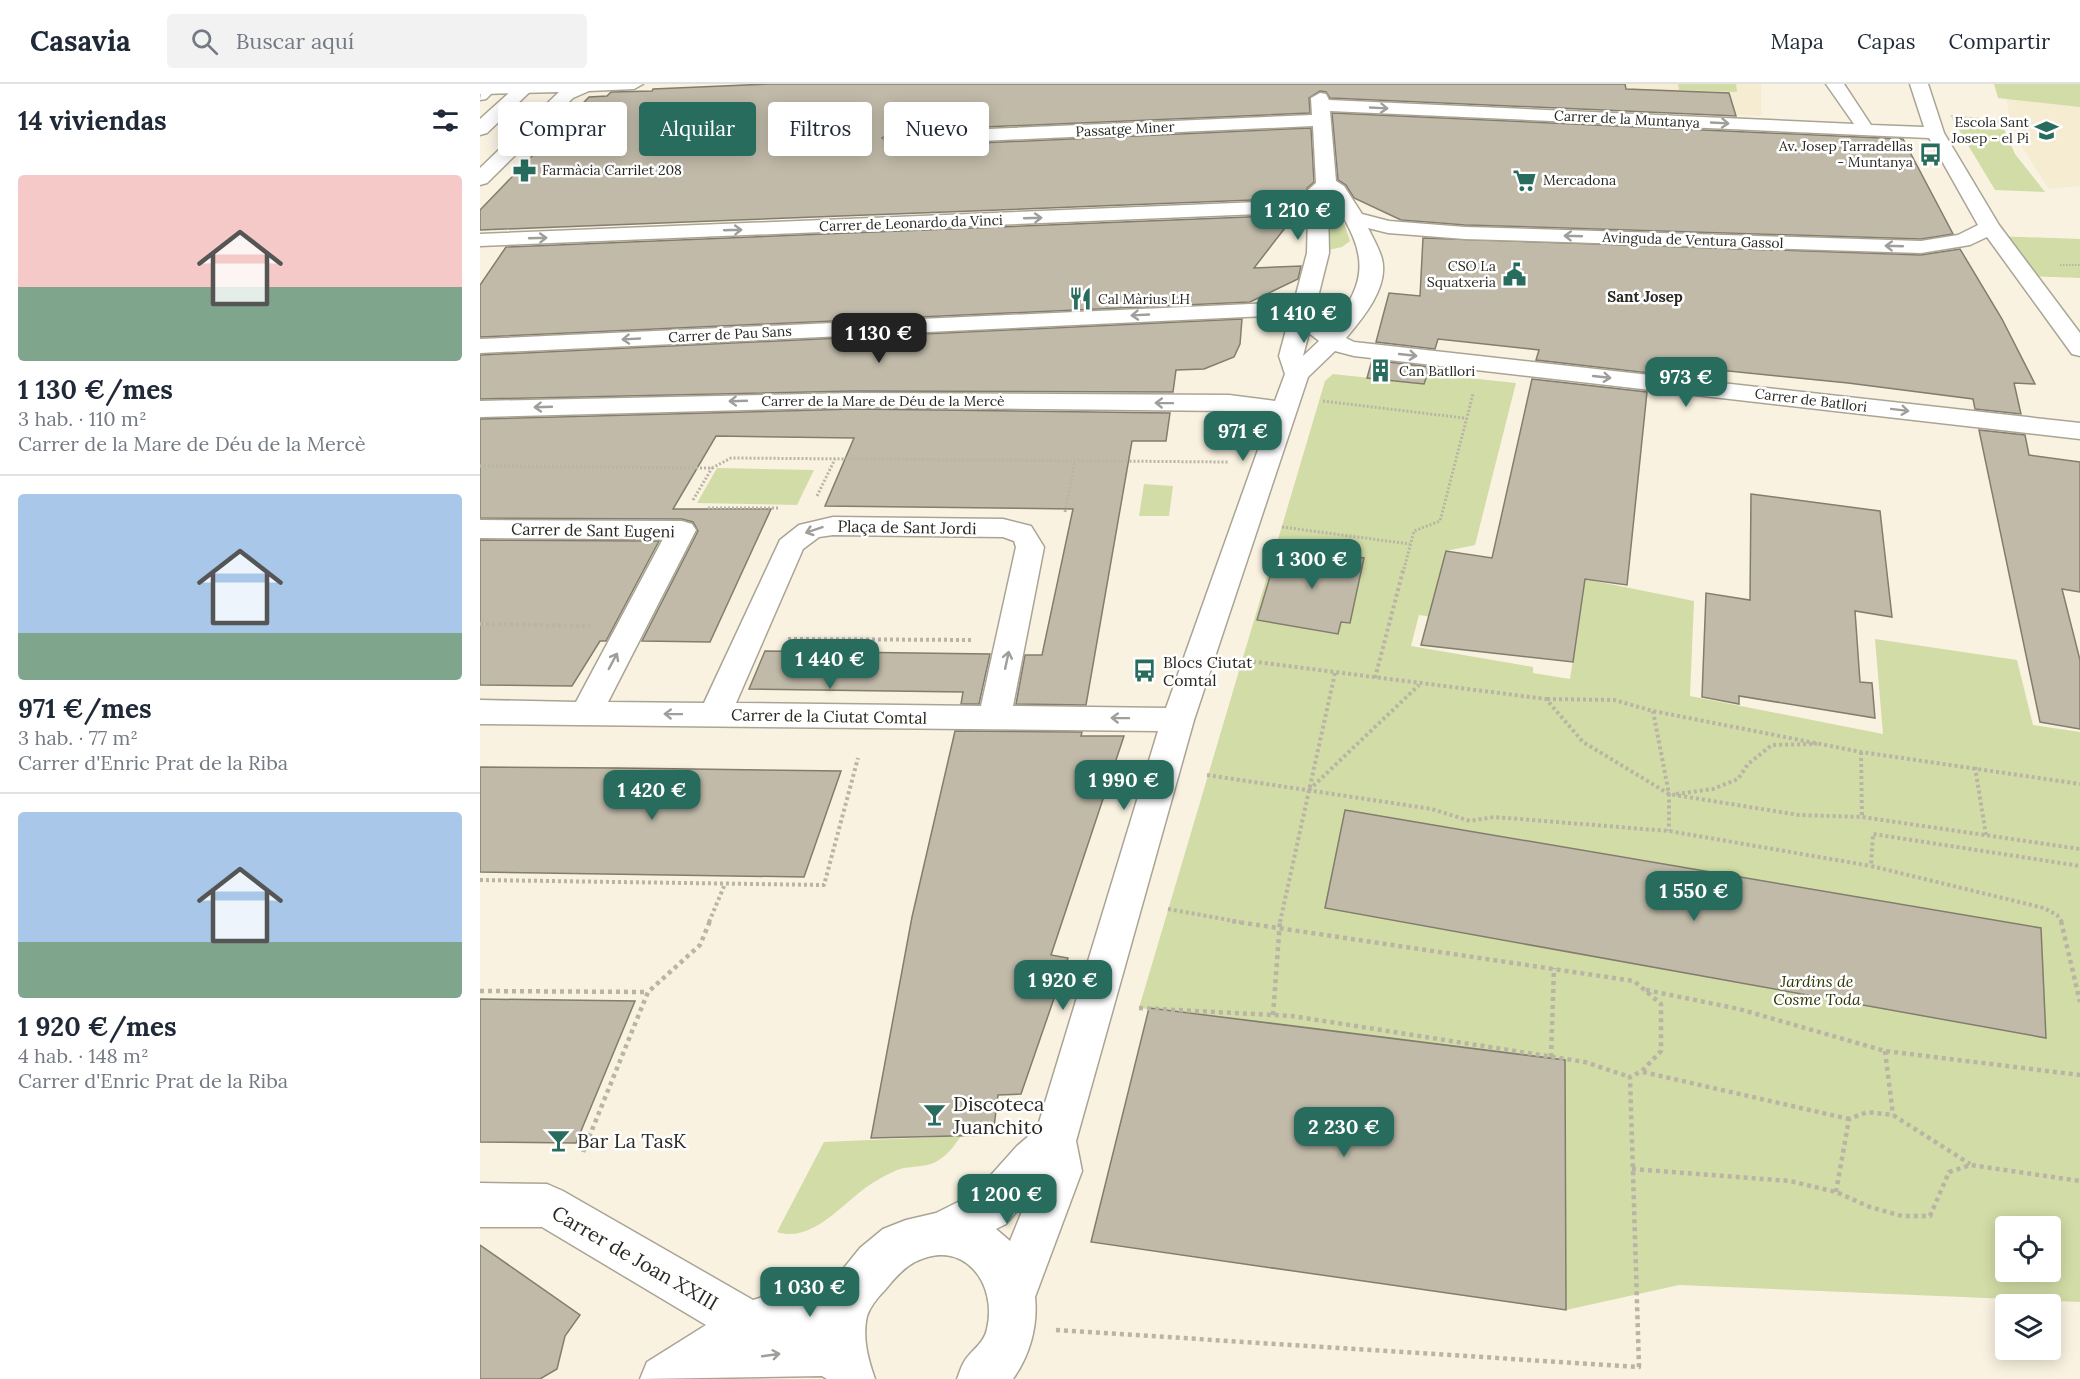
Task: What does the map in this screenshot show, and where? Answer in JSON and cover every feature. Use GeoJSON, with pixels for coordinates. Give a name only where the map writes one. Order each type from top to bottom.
{"type":"FeatureCollection","features":[{"type":"Feature","properties":{"kind":"street"},"geometry":{"type":"LineString","coordinates":[[485,89],[634,84]]}},
{"type":"Feature","properties":{"kind":"street"},"geometry":{"type":"LineString","coordinates":[[1319,84],[1332,187],[1354,218],[1349,250]]}},
{"type":"Feature","properties":{"kind":"street"},"geometry":{"type":"LineString","coordinates":[[1835,84],[1863,123]]}},
{"type":"Feature","properties":{"kind":"street"},"geometry":{"type":"LineString","coordinates":[[1919,84],[1935,133],[1990,227],[2080,349]]}},
{"type":"Feature","properties":{"kind":"street"},"geometry":{"type":"LineString","coordinates":[[480,179],[567,94],[585,85]]}},
{"type":"Feature","properties":{"kind":"street"},"geometry":{"type":"LineString","coordinates":[[480,129],[527,86]]}},
{"type":"Feature","properties":{"kind":"street","name":"Carrer de la Muntanya"},"geometry":{"type":"LineString","coordinates":[[1321,112],[1935,133]]}},
{"type":"Feature","properties":{"kind":"street","name":"Passatge Miner"},"geometry":{"type":"LineString","coordinates":[[989,133],[1321,112]]}},
{"type":"Feature","properties":{"kind":"street"},"geometry":{"type":"LineString","coordinates":[[1297,374],[1291,356],[1318,253],[1316,206],[1332,187]]}},
{"type":"Feature","properties":{"kind":"street","name":"Carrer de Leonardo da Vinci"},"geometry":{"type":"LineString","coordinates":[[480,240],[1316,206]]}},
{"type":"Feature","properties":{"kind":"street","name":"Avinguda de Ventura Gassol"},"geometry":{"type":"LineString","coordinates":[[1354,218],[1388,227],[1465,233],[1921,247],[1981,258],[2028,278]]}},
{"type":"Feature","properties":{"kind":"street","name":"Avinguda de Ventura Gassol"},"geometry":{"type":"LineString","coordinates":[[1921,247],[1963,241],[1990,227]]}},
{"type":"Feature","properties":{"kind":"street","name":"Avinguda de Ventura Gassol"},"geometry":{"type":"LineString","coordinates":[[1349,250],[1465,233]]}},
{"type":"Feature","properties":{"kind":"street"},"geometry":{"type":"LineString","coordinates":[[1311,279],[1324,264],[1349,250]]}},
{"type":"Feature","properties":{"kind":"street"},"geometry":{"type":"LineString","coordinates":[[992,1372],[1013,1324],[1014,1291],[1060,1171],[1055,1141],[1178,720],[1297,374],[1316,360],[1363,302],[1372,263],[1349,250]]}},
{"type":"Feature","properties":{"kind":"street","name":"Carrer de Batllori"},"geometry":{"type":"LineString","coordinates":[[1302,312],[1331,339],[1342,346],[1354,349],[2080,431]]}},
{"type":"Feature","properties":{"kind":"street","name":"Carrer de Pau Sans"},"geometry":{"type":"LineString","coordinates":[[480,346],[1302,312]]}},
{"type":"Feature","properties":{"kind":"street","name":"Carrer de la Mare de Déu de la Mercè"},"geometry":{"type":"LineString","coordinates":[[480,409],[867,400],[1229,403],[1285,410]]}},
{"type":"Feature","properties":{"kind":"street","name":"Plaça de Sant Jordi"},"geometry":{"type":"LineString","coordinates":[[715,714],[790,546],[796,538],[815,528],[867,526],[1003,528],[1020,531],[1029,539],[1030,547],[995,717]]}},
{"type":"Feature","properties":{"kind":"street","name":"Carrer de Sant Eugeni"},"geometry":{"type":"LineString","coordinates":[[480,529],[682,530],[586,713]]}},
{"type":"Feature","properties":{"kind":"street","name":"Carrer de la Ciutat Comtal"},"geometry":{"type":"LineString","coordinates":[[480,712],[1178,720]]}},
{"type":"Feature","properties":{"kind":"street"},"geometry":{"type":"LineString","coordinates":[[668,1376],[739,1359],[805,1350],[846,1366],[841,1329],[852,1293],[876,1263],[906,1242],[941,1234],[990,1209],[1032,1161],[1055,1141]]}},
{"type":"Feature","properties":{"kind":"street","name":"Carrer de Joan XXIII"},"geometry":{"type":"LineString","coordinates":[[480,1205],[547,1206],[750,1325]]}},
{"type":"Feature","properties":{"kind":"street"},"geometry":{"type":"LineString","coordinates":[[941,1234],[979,1243],[1001,1263],[1014,1291]]}},
{"type":"Feature","properties":{"kind":"street"},"geometry":{"type":"LineString","coordinates":[[668,1376],[750,1325],[852,1293]]}},
{"type":"Feature","properties":{"kind":"path"},"geometry":{"type":"LineString","coordinates":[[1376,678],[1414,531],[1440,521],[1464,418],[1474,388]]}},
{"type":"Feature","properties":{"kind":"path"},"geometry":{"type":"LineString","coordinates":[[1319,401],[1464,418]]}},
{"type":"Feature","properties":{"kind":"path"},"geometry":{"type":"LineString","coordinates":[[480,466],[712,468],[730,458],[1232,462]]}},
{"type":"Feature","properties":{"kind":"path"},"geometry":{"type":"LineString","coordinates":[[816,499],[835,459]]}},
{"type":"Feature","properties":{"kind":"path"},"geometry":{"type":"LineString","coordinates":[[1065,512],[1075,461]]}},
{"type":"Feature","properties":{"kind":"path"},"geometry":{"type":"LineString","coordinates":[[689,507],[712,468]]}},
{"type":"Feature","properties":{"kind":"path"},"geometry":{"type":"LineString","coordinates":[[699,507],[780,508]]}},
{"type":"Feature","properties":{"kind":"path"},"geometry":{"type":"LineString","coordinates":[[1281,527],[1410,544]]}},
{"type":"Feature","properties":{"kind":"path"},"geometry":{"type":"LineString","coordinates":[[480,624],[592,626]]}},
{"type":"Feature","properties":{"kind":"path"},"geometry":{"type":"LineString","coordinates":[[778,639],[975,640]]}},
{"type":"Feature","properties":{"kind":"path"},"geometry":{"type":"LineString","coordinates":[[1241,660],[1420,685],[1546,699],[1594,697],[1636,704],[1653,711],[1861,752],[2080,784]]}},
{"type":"Feature","properties":{"kind":"path"},"geometry":{"type":"LineString","coordinates":[[1273,1015],[1278,930],[1335,673]]}},
{"type":"Feature","properties":{"kind":"path"},"geometry":{"type":"LineString","coordinates":[[1309,790],[1420,685]]}},
{"type":"Feature","properties":{"kind":"path"},"geometry":{"type":"LineString","coordinates":[[1546,699],[1583,742],[1669,795],[1798,815],[1862,817],[2080,849]]}},
{"type":"Feature","properties":{"kind":"path"},"geometry":{"type":"LineString","coordinates":[[1653,711],[1669,795],[1669,831]]}},
{"type":"Feature","properties":{"kind":"path"},"geometry":{"type":"LineString","coordinates":[[1669,795],[1713,789],[1738,778],[1748,764],[1772,745],[1827,744]]}},
{"type":"Feature","properties":{"kind":"path"},"geometry":{"type":"LineString","coordinates":[[1861,752],[1862,817]]}},
{"type":"Feature","properties":{"kind":"path"},"geometry":{"type":"LineString","coordinates":[[480,880],[824,885],[858,758]]}},
{"type":"Feature","properties":{"kind":"path"},"geometry":{"type":"LineString","coordinates":[[1975,767],[1986,835]]}},
{"type":"Feature","properties":{"kind":"path"},"geometry":{"type":"LineString","coordinates":[[1207,775],[1432,809],[1454,819],[1478,822],[1494,817],[1669,831],[1871,866],[2044,908],[2057,915],[2064,925],[2080,1002]]}},
{"type":"Feature","properties":{"kind":"path"},"geometry":{"type":"LineString","coordinates":[[1871,866],[1873,834],[2080,866]]}},
{"type":"Feature","properties":{"kind":"path"},"geometry":{"type":"LineString","coordinates":[[583,1152],[648,992],[700,945],[724,884]]}},
{"type":"Feature","properties":{"kind":"path"},"geometry":{"type":"LineString","coordinates":[[1139,1008],[1273,1015],[1585,1062],[1630,1077],[1642,1071],[1660,1051],[1661,1004],[1634,981],[1278,930],[1168,909]]}},
{"type":"Feature","properties":{"kind":"path"},"geometry":{"type":"LineString","coordinates":[[1551,1057],[1554,968]]}},
{"type":"Feature","properties":{"kind":"path"},"geometry":{"type":"LineString","coordinates":[[1646,990],[1739,1009],[1885,1051],[2080,1075]]}},
{"type":"Feature","properties":{"kind":"path"},"geometry":{"type":"LineString","coordinates":[[480,991],[648,992]]}},
{"type":"Feature","properties":{"kind":"path"},"geometry":{"type":"LineString","coordinates":[[1885,1051],[1893,1115]]}},
{"type":"Feature","properties":{"kind":"path"},"geometry":{"type":"LineString","coordinates":[[1642,1071],[1849,1119],[1867,1112],[1893,1115],[1971,1165],[2080,1181]]}},
{"type":"Feature","properties":{"kind":"path"},"geometry":{"type":"LineString","coordinates":[[1055,1330],[1639,1367],[1630,1077]]}},
{"type":"Feature","properties":{"kind":"path"},"geometry":{"type":"LineString","coordinates":[[1836,1192],[1849,1119]]}},
{"type":"Feature","properties":{"kind":"path"},"geometry":{"type":"LineString","coordinates":[[1632,1169],[1790,1181],[1836,1192],[1870,1207],[1902,1216],[1930,1216],[1949,1172],[1971,1165]]}},
{"type":"Feature","properties":{"kind":"shaded area"},"geometry":{"type":"Polygon","coordinates":[[[1625,84],[1761,84],[1761,116],[1632,111],[1625,84]]]}},
{"type":"Feature","properties":{"kind":"shaded area","name":"Escola Sant Josep - el Pi"},"geometry":{"type":"Polygon","coordinates":[[[2004,84],[2080,84],[2080,186],[2049,189],[2018,141],[2010,120],[2004,84]]]}},
{"type":"Feature","properties":{"kind":"green space"},"geometry":{"type":"Polygon","coordinates":[[[1678,84],[1736,84],[1737,92],[1679,90],[1678,84]]]}},
{"type":"Feature","properties":{"kind":"green space"},"geometry":{"type":"Polygon","coordinates":[[[1994,84],[2080,84],[2080,107],[1998,98],[1994,84]]]}},
{"type":"Feature","properties":{"kind":"green space"},"geometry":{"type":"Polygon","coordinates":[[[1950,115],[2000,120],[2015,154],[2045,192],[1995,190],[1950,115]]]}},
{"type":"Feature","properties":{"kind":"green space"},"geometry":{"type":"Polygon","coordinates":[[[1333,206],[1344,223],[1350,241],[1342,247],[1328,250],[1327,208],[1333,206]]]}},
{"type":"Feature","properties":{"kind":"green space"},"geometry":{"type":"Polygon","coordinates":[[[1995,236],[2080,239],[2080,278],[2023,276],[1995,236]]]}},
{"type":"Feature","properties":{"kind":"green space","name":"Jardins de Cosme Toda"},"geometry":{"type":"Polygon","coordinates":[[[1431,364],[1461,368],[1459,377],[1516,383],[1475,545],[1446,551],[1437,585],[1439,618],[1419,615],[1411,646],[1533,667],[1533,673],[1570,679],[1585,579],[1694,601],[1690,696],[1883,734],[1875,639],[2017,660],[2033,725],[2080,732],[2080,1302],[2061,1301],[2061,1294],[1995,1294],[1995,1298],[1679,1285],[1566,1310],[1565,1060],[1139,1008],[1325,381],[1333,374],[1424,384],[1431,364]]]}},
{"type":"Feature","properties":{"kind":"green space"},"geometry":{"type":"Polygon","coordinates":[[[717,468],[814,470],[797,505],[697,503],[717,468]]]}},
{"type":"Feature","properties":{"kind":"green space"},"geometry":{"type":"Polygon","coordinates":[[[1144,484],[1173,486],[1169,516],[1139,516],[1144,484]]]}},
{"type":"Feature","properties":{"kind":"green space"},"geometry":{"type":"Polygon","coordinates":[[[961,1136],[948,1153],[938,1161],[900,1169],[885,1176],[861,1191],[815,1227],[790,1234],[777,1232],[824,1142],[961,1136]]]}},
{"type":"Feature","properties":{"kind":"building"},"geometry":{"type":"Polygon","coordinates":[[[768,84],[1625,84],[1626,89],[1729,93],[1736,116],[1330,98],[1326,92],[1320,91],[1309,98],[1310,113],[989,127],[989,102],[884,102],[884,137],[882,138],[884,140],[884,156],[989,156],[989,143],[1311,128],[1314,182],[1307,188],[1306,198],[480,230],[480,210],[532,156],[627,156],[627,102],[584,102],[589,97],[607,96],[611,92],[652,91],[653,89],[768,84]]]}},
{"type":"Feature","properties":{"kind":"building"},"geometry":{"type":"Polygon","coordinates":[[[1332,113],[1903,139],[1953,234],[1921,239],[1465,225],[1401,220],[1354,198],[1346,185],[1338,180],[1332,113]]]}},
{"type":"Feature","properties":{"kind":"building"},"geometry":{"type":"Polygon","coordinates":[[[1295,215],[1254,268],[1301,266],[1298,279],[1250,302],[480,337],[480,285],[506,247],[1295,215]]]}},
{"type":"Feature","properties":{"kind":"building"},"geometry":{"type":"Polygon","coordinates":[[[1423,238],[1921,255],[1960,249],[2002,319],[2035,384],[2014,383],[2021,414],[1975,409],[1973,399],[1848,383],[1650,363],[1649,373],[1536,360],[1539,350],[1438,339],[1435,349],[1376,342],[1389,293],[1420,296],[1423,238]]]}},
{"type":"Feature","properties":{"kind":"building"},"geometry":{"type":"Polygon","coordinates":[[[1242,319],[1240,344],[1234,357],[1204,369],[1176,370],[1173,392],[855,391],[480,399],[480,355],[1242,319]]]}},
{"type":"Feature","properties":{"kind":"building","name":"Can Batllori"},"geometry":{"type":"Polygon","coordinates":[[[1372,360],[1430,367],[1424,384],[1367,378],[1372,360]]]}},
{"type":"Feature","properties":{"kind":"building"},"geometry":{"type":"Polygon","coordinates":[[[1532,379],[1647,392],[1627,585],[1585,579],[1573,662],[1421,645],[1446,551],[1492,558],[1532,379]]]}},
{"type":"Feature","properties":{"kind":"building"},"geometry":{"type":"Polygon","coordinates":[[[855,409],[1170,413],[1166,441],[1132,441],[1086,705],[1016,704],[1025,655],[1042,655],[1073,509],[825,506],[854,438],[716,436],[673,509],[771,509],[710,642],[642,641],[698,531],[693,522],[682,519],[480,518],[480,419],[855,409]]]}},
{"type":"Feature","properties":{"kind":"building"},"geometry":{"type":"Polygon","coordinates":[[[1979,430],[2025,435],[2029,455],[2080,462],[2080,592],[2062,589],[2080,660],[2080,729],[2040,722],[1979,430]]]}},
{"type":"Feature","properties":{"kind":"building"},"geometry":{"type":"Polygon","coordinates":[[[1751,494],[1880,511],[1892,617],[1855,611],[1860,682],[1872,683],[1875,718],[1739,696],[1739,704],[1702,697],[1706,593],[1750,600],[1751,494]]]}},
{"type":"Feature","properties":{"kind":"building"},"geometry":{"type":"Polygon","coordinates":[[[480,540],[659,541],[606,641],[600,641],[572,686],[480,685],[480,540]]]}},
{"type":"Feature","properties":{"kind":"building"},"geometry":{"type":"Polygon","coordinates":[[[1279,547],[1364,558],[1350,623],[1341,622],[1338,634],[1257,620],[1279,547]]]}},
{"type":"Feature","properties":{"kind":"building"},"geometry":{"type":"Polygon","coordinates":[[[765,651],[990,654],[979,704],[961,704],[963,692],[749,689],[765,651]]]}},
{"type":"Feature","properties":{"kind":"building"},"geometry":{"type":"Polygon","coordinates":[[[955,731],[1082,732],[1081,736],[1124,736],[1051,955],[1068,958],[1021,1094],[998,1095],[993,1135],[871,1138],[912,917],[955,731]]]}},
{"type":"Feature","properties":{"kind":"building"},"geometry":{"type":"Polygon","coordinates":[[[480,767],[841,771],[804,877],[480,872],[480,767]]]}},
{"type":"Feature","properties":{"kind":"building"},"geometry":{"type":"Polygon","coordinates":[[[1345,810],[2041,928],[2046,1038],[1325,908],[1345,810]]]}},
{"type":"Feature","properties":{"kind":"building"},"geometry":{"type":"Polygon","coordinates":[[[480,999],[635,1001],[576,1143],[480,1142],[480,999]]]}},
{"type":"Feature","properties":{"kind":"building"},"geometry":{"type":"Polygon","coordinates":[[[1149,1008],[1565,1060],[1566,1310],[1091,1242],[1149,1008]]]}},
{"type":"Feature","properties":{"kind":"building"},"geometry":{"type":"Polygon","coordinates":[[[480,1245],[580,1315],[565,1336],[557,1369],[540,1379],[480,1379],[480,1245]]]}},
{"type":"Feature","properties":{"kind":"place","name":"Escola Sant Josep - el Pi"},"geometry":{"type":"Point","coordinates":[2047,130]}},
{"type":"Feature","properties":{"kind":"place","name":"Av. Josep Tarradellas - Muntanya"},"geometry":{"type":"Point","coordinates":[1931,154]}},
{"type":"Feature","properties":{"kind":"place","name":"Farmàcia Carrilet 208"},"geometry":{"type":"Point","coordinates":[524,170]}},
{"type":"Feature","properties":{"kind":"place","name":"Mercadona"},"geometry":{"type":"Point","coordinates":[1525,180]}},
{"type":"Feature","properties":{"kind":"place","name":"CSO La Squatxeria"},"geometry":{"type":"Point","coordinates":[1514,274]}},
{"type":"Feature","properties":{"kind":"place","name":"Cal Màrius LH"},"geometry":{"type":"Point","coordinates":[1080,299]}},
{"type":"Feature","properties":{"kind":"place","name":"Can Batllori"},"geometry":{"type":"Point","coordinates":[1381,371]}},
{"type":"Feature","properties":{"kind":"place","name":"Blocs Ciutat Comtal"},"geometry":{"type":"Point","coordinates":[1145,671]}},
{"type":"Feature","properties":{"kind":"place","name":"Discoteca Juanchito"},"geometry":{"type":"Point","coordinates":[935,1115]}},
{"type":"Feature","properties":{"kind":"place","name":"Bar La TasK"},"geometry":{"type":"Point","coordinates":[559,1141]}},
{"type":"Feature","properties":{"kind":"district","name":"Sant Josep"},"geometry":{"type":"Point","coordinates":[1645,297]}}]}
